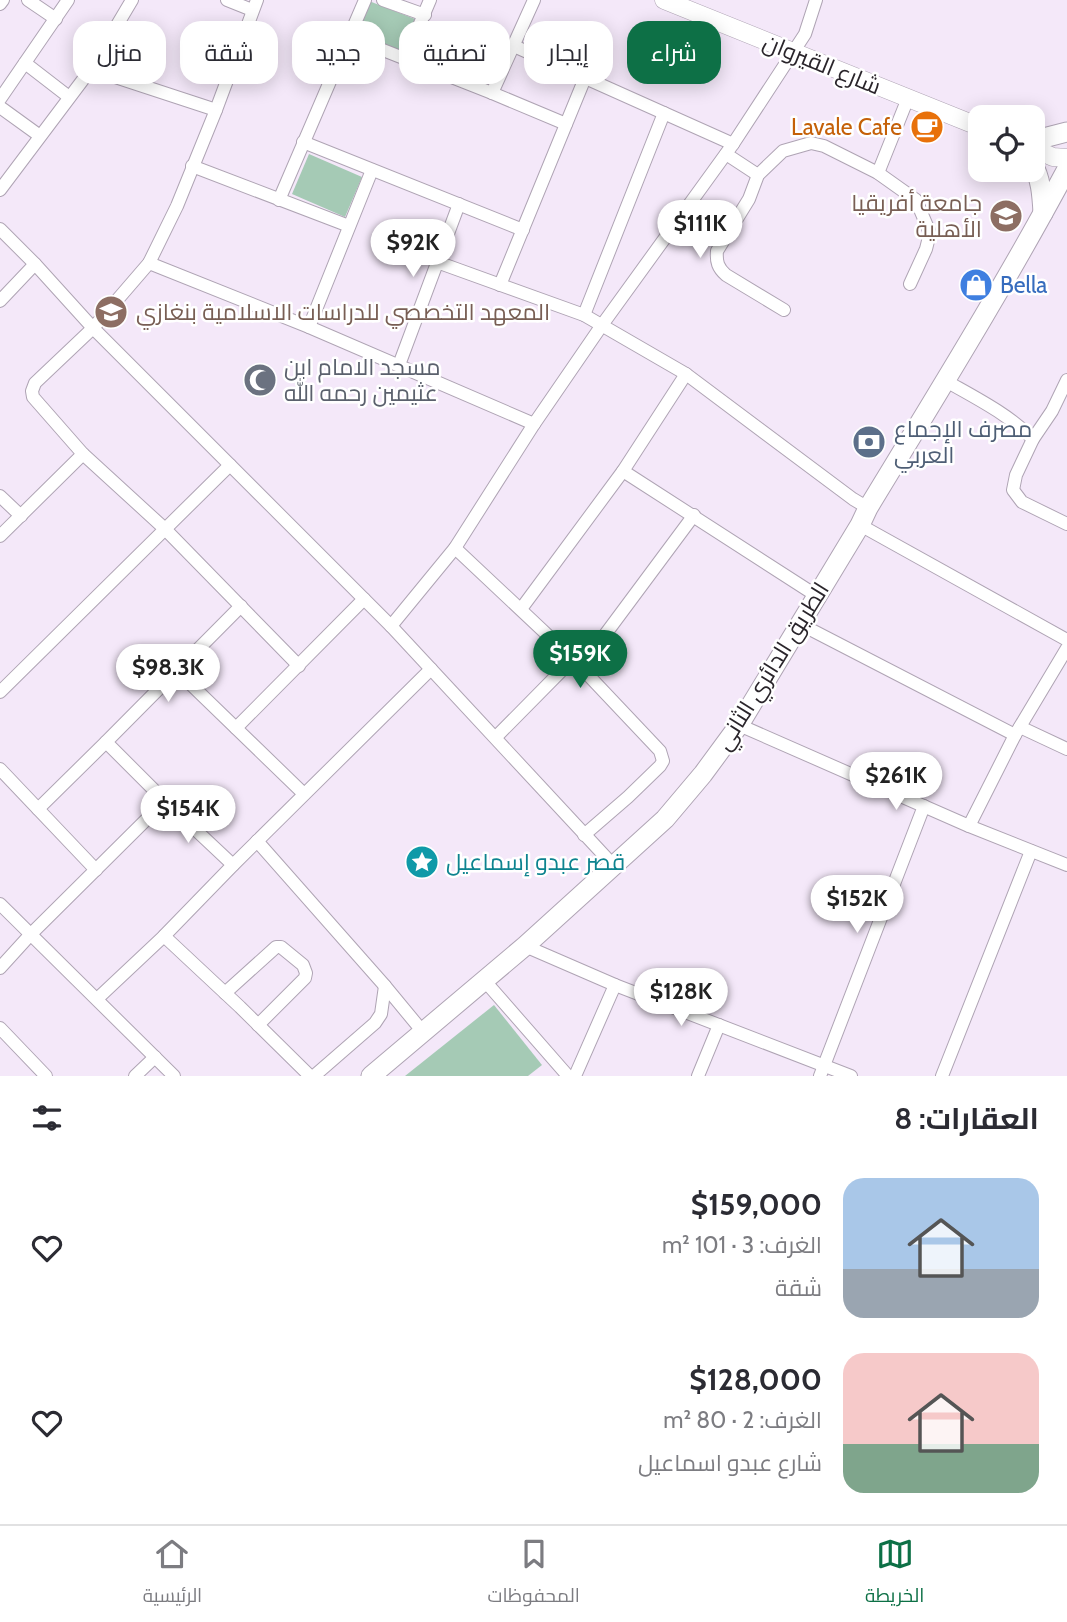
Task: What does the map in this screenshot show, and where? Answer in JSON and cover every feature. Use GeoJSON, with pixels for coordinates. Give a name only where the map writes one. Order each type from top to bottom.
{"type":"FeatureCollection","features":[{"type":"Feature","properties":{"kind":"main road","name":"شارع القيروان"},"geometry":{"type":"LineString","coordinates":[[664,0],[968,122]]}},
{"type":"Feature","properties":{"kind":"main road"},"geometry":{"type":"LineString","coordinates":[[1045,138],[1067,132]]}},
{"type":"Feature","properties":{"kind":"main road"},"geometry":{"type":"LineString","coordinates":[[1045,155],[1064,165]]}},
{"type":"Feature","properties":{"kind":"main road","name":"الطريق الدائري الثاني"},"geometry":{"type":"LineString","coordinates":[[371,1076],[525,946],[614,866],[665,819],[703,775],[739,725],[1043,214],[1060,192],[1064,165]]}},
{"type":"Feature","properties":{"kind":"main road"},"geometry":{"type":"LineString","coordinates":[[1040,182],[1043,214]]}},
{"type":"Feature","properties":{"kind":"street"},"geometry":{"type":"LineString","coordinates":[[28,0],[56,19]]}},
{"type":"Feature","properties":{"kind":"street"},"geometry":{"type":"LineString","coordinates":[[0,99],[68,0]]}},
{"type":"Feature","properties":{"kind":"street"},"geometry":{"type":"LineString","coordinates":[[120,21],[132,0]]}},
{"type":"Feature","properties":{"kind":"street"},"geometry":{"type":"LineString","coordinates":[[227,0],[255,5],[177,206],[149,263],[93,328],[35,383],[32,391],[33,397],[83,454],[165,529],[299,666]]}},
{"type":"Feature","properties":{"kind":"street"},"geometry":{"type":"LineString","coordinates":[[356,21],[365,0]]}},
{"type":"Feature","properties":{"kind":"street"},"geometry":{"type":"LineString","coordinates":[[383,0],[425,15]]}},
{"type":"Feature","properties":{"kind":"street"},"geometry":{"type":"LineString","coordinates":[[422,21],[430,0]]}},
{"type":"Feature","properties":{"kind":"street"},"geometry":{"type":"LineString","coordinates":[[492,93],[534,0]]}},
{"type":"Feature","properties":{"kind":"street"},"geometry":{"type":"LineString","coordinates":[[391,626],[455,548],[534,424],[602,325],[730,149],[806,34],[816,0]]}},
{"type":"Feature","properties":{"kind":"street"},"geometry":{"type":"LineString","coordinates":[[513,46],[524,51]]}},
{"type":"Feature","properties":{"kind":"street"},"geometry":{"type":"LineString","coordinates":[[25,63],[69,97]]}},
{"type":"Feature","properties":{"kind":"street"},"geometry":{"type":"LineString","coordinates":[[0,190],[79,84]]}},
{"type":"Feature","properties":{"kind":"street"},"geometry":{"type":"LineString","coordinates":[[137,84],[216,110]]}},
{"type":"Feature","properties":{"kind":"street"},"geometry":{"type":"LineString","coordinates":[[279,200],[329,84]]}},
{"type":"Feature","properties":{"kind":"street"},"geometry":{"type":"LineString","coordinates":[[469,84],[566,124]]}},
{"type":"Feature","properties":{"kind":"street"},"geometry":{"type":"LineString","coordinates":[[500,285],[583,84]]}},
{"type":"Feature","properties":{"kind":"street"},"geometry":{"type":"LineString","coordinates":[[599,84],[664,113],[730,149],[758,174]]}},
{"type":"Feature","properties":{"kind":"street"},"geometry":{"type":"LineString","coordinates":[[878,173],[908,98]]}},
{"type":"Feature","properties":{"kind":"street"},"geometry":{"type":"LineString","coordinates":[[0,107],[40,136]]}},
{"type":"Feature","properties":{"kind":"street"},"geometry":{"type":"LineString","coordinates":[[584,315],[664,113]]}},
{"type":"Feature","properties":{"kind":"street"},"geometry":{"type":"LineString","coordinates":[[303,142],[523,230]]}},
{"type":"Feature","properties":{"kind":"street"},"geometry":{"type":"LineString","coordinates":[[784,310],[719,269],[717,251],[749,199],[758,174],[783,151],[811,143],[824,146],[878,173],[916,200],[930,233],[926,249],[910,284]]}},
{"type":"Feature","properties":{"kind":"street"},"geometry":{"type":"LineString","coordinates":[[192,166],[348,226]]}},
{"type":"Feature","properties":{"kind":"street"},"geometry":{"type":"LineString","coordinates":[[309,327],[372,170]]}},
{"type":"Feature","properties":{"kind":"street"},"geometry":{"type":"LineString","coordinates":[[399,365],[459,204]]}},
{"type":"Feature","properties":{"kind":"street"},"geometry":{"type":"LineString","coordinates":[[0,229],[93,328],[391,626],[614,866]]}},
{"type":"Feature","properties":{"kind":"street"},"geometry":{"type":"LineString","coordinates":[[438,262],[584,315],[686,374],[853,499],[864,516],[1067,640]]}},
{"type":"Feature","properties":{"kind":"street"},"geometry":{"type":"LineString","coordinates":[[149,263],[309,327],[534,424]]}},
{"type":"Feature","properties":{"kind":"street"},"geometry":{"type":"LineString","coordinates":[[0,301],[35,264]]}},
{"type":"Feature","properties":{"kind":"street"},"geometry":{"type":"LineString","coordinates":[[521,609],[623,471],[686,374]]}},
{"type":"Feature","properties":{"kind":"street"},"geometry":{"type":"LineString","coordinates":[[1067,380],[1052,411],[1033,439],[1016,475],[1013,490],[1022,502],[1067,524]]}},
{"type":"Feature","properties":{"kind":"street"},"geometry":{"type":"LineString","coordinates":[[946,381],[990,406],[1021,427],[1033,439]]}},
{"type":"Feature","properties":{"kind":"street"},"geometry":{"type":"LineString","coordinates":[[0,536],[83,454]]}},
{"type":"Feature","properties":{"kind":"street"},"geometry":{"type":"LineString","coordinates":[[0,692],[230,465]]}},
{"type":"Feature","properties":{"kind":"street"},"geometry":{"type":"LineString","coordinates":[[623,471],[817,596]]}},
{"type":"Feature","properties":{"kind":"street"},"geometry":{"type":"LineString","coordinates":[[0,496],[21,516]]}},
{"type":"Feature","properties":{"kind":"street"},"geometry":{"type":"LineString","coordinates":[[496,737],[577,663],[694,515]]}},
{"type":"Feature","properties":{"kind":"street"},"geometry":{"type":"LineString","coordinates":[[455,548],[577,663],[660,751],[663,761],[660,766],[584,835]]}},
{"type":"Feature","properties":{"kind":"street"},"geometry":{"type":"LineString","coordinates":[[236,728],[364,599]]}},
{"type":"Feature","properties":{"kind":"street"},"geometry":{"type":"LineString","coordinates":[[38,809],[241,606]]}},
{"type":"Feature","properties":{"kind":"street"},"geometry":{"type":"LineString","coordinates":[[800,624],[1018,731],[1067,750]]}},
{"type":"Feature","properties":{"kind":"street"},"geometry":{"type":"LineString","coordinates":[[969,826],[1018,731],[1067,648]]}},
{"type":"Feature","properties":{"kind":"street"},"geometry":{"type":"LineString","coordinates":[[97,999],[164,936],[431,668]]}},
{"type":"Feature","properties":{"kind":"street"},"geometry":{"type":"LineString","coordinates":[[177,671],[304,794]]}},
{"type":"Feature","properties":{"kind":"street"},"geometry":{"type":"LineString","coordinates":[[739,725],[969,826],[1067,865]]}},
{"type":"Feature","properties":{"kind":"street"},"geometry":{"type":"LineString","coordinates":[[106,742],[233,865]]}},
{"type":"Feature","properties":{"kind":"street"},"geometry":{"type":"LineString","coordinates":[[0,769],[96,870]]}},
{"type":"Feature","properties":{"kind":"street"},"geometry":{"type":"LineString","coordinates":[[0,968],[165,801]]}},
{"type":"Feature","properties":{"kind":"street"},"geometry":{"type":"LineString","coordinates":[[823,1071],[924,806]]}},
{"type":"Feature","properties":{"kind":"street"},"geometry":{"type":"LineString","coordinates":[[257,841],[423,1032]]}},
{"type":"Feature","properties":{"kind":"street"},"geometry":{"type":"LineString","coordinates":[[942,1076],[1031,851]]}},
{"type":"Feature","properties":{"kind":"street"},"geometry":{"type":"LineString","coordinates":[[0,904],[174,1076]]}},
{"type":"Feature","properties":{"kind":"street"},"geometry":{"type":"LineString","coordinates":[[164,936],[312,1076],[375,1023],[381,1014],[385,986]]}},
{"type":"Feature","properties":{"kind":"street"},"geometry":{"type":"LineString","coordinates":[[525,946],[615,985],[719,1025],[823,1071],[851,1076]]}},
{"type":"Feature","properties":{"kind":"street"},"geometry":{"type":"LineString","coordinates":[[225,993],[276,947],[281,947],[303,965],[305,978],[258,1025]]}},
{"type":"Feature","properties":{"kind":"street"},"geometry":{"type":"LineString","coordinates":[[484,980],[568,1076]]}},
{"type":"Feature","properties":{"kind":"street"},"geometry":{"type":"LineString","coordinates":[[575,1076],[615,985]]}},
{"type":"Feature","properties":{"kind":"street"},"geometry":{"type":"LineString","coordinates":[[698,1076],[719,1025]]}},
{"type":"Feature","properties":{"kind":"street"},"geometry":{"type":"LineString","coordinates":[[0,1028],[46,1076]]}},
{"type":"Feature","properties":{"kind":"street"},"geometry":{"type":"LineString","coordinates":[[135,1076],[155,1057]]}},
{"type":"Feature","properties":{"kind":"green space"},"geometry":{"type":"Polygon","coordinates":[[[369,1],[415,19],[399,21],[399,50],[385,45],[385,21],[362,21],[369,1]]]}},
{"type":"Feature","properties":{"kind":"green space"},"geometry":{"type":"Polygon","coordinates":[[[309,154],[362,177],[345,217],[292,194],[309,154]]]}},
{"type":"Feature","properties":{"kind":"green space"},"geometry":{"type":"Polygon","coordinates":[[[494,1005],[542,1065],[528,1076],[405,1076],[494,1005]]]}},
{"type":"Feature","properties":{"kind":"place","name":"Lavale Cafe"},"geometry":{"type":"Point","coordinates":[927,127]}},
{"type":"Feature","properties":{"kind":"place","name":"جامعة أفريقيا الأهلية"},"geometry":{"type":"Point","coordinates":[1006,216]}},
{"type":"Feature","properties":{"kind":"place","name":"Bella"},"geometry":{"type":"Point","coordinates":[976,285]}},
{"type":"Feature","properties":{"kind":"place","name":"المعهد التخصصي للدراسات الاسلامية بنغازي"},"geometry":{"type":"Point","coordinates":[111,312]}},
{"type":"Feature","properties":{"kind":"place","name":"مسجد الامام ابن عثيمين رحمه الله"},"geometry":{"type":"Point","coordinates":[260,380]}},
{"type":"Feature","properties":{"kind":"place","name":"مصرف الإجماع العربي"},"geometry":{"type":"Point","coordinates":[869,442]}},
{"type":"Feature","properties":{"kind":"place","name":"قصر عبدو إسماعيل"},"geometry":{"type":"Point","coordinates":[422,862]}}]}
